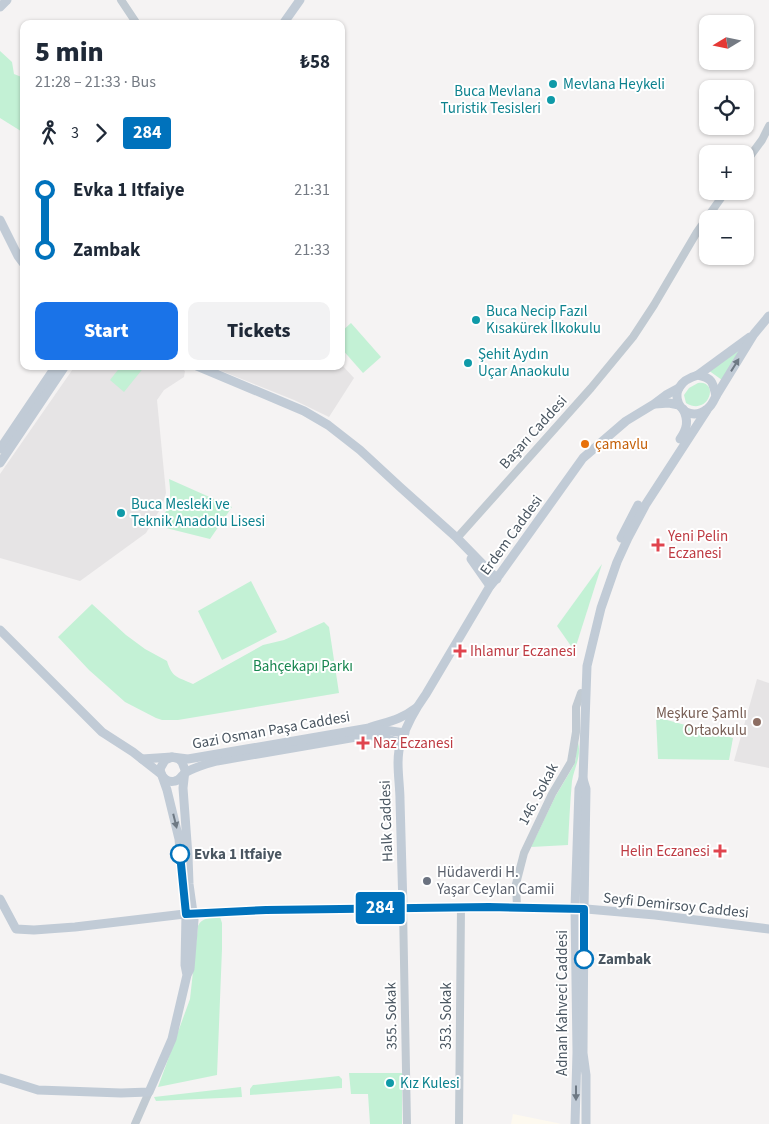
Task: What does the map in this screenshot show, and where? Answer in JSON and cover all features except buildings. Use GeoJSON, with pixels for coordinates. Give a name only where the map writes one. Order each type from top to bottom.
{"type":"FeatureCollection","features":[{"type":"Feature","properties":{"kind":"main road"},"geometry":{"type":"LineString","coordinates":[[0,8],[6,0]]}},
{"type":"Feature","properties":{"kind":"main road"},"geometry":{"type":"LineString","coordinates":[[286,20],[300,0]]}},
{"type":"Feature","properties":{"kind":"main road"},"geometry":{"type":"LineString","coordinates":[[0,220],[20,259]]}},
{"type":"Feature","properties":{"kind":"main road"},"geometry":{"type":"LineString","coordinates":[[584,729],[587,666],[601,608],[617,562],[646,504],[711,405],[754,334],[769,316]]}},
{"type":"Feature","properties":{"kind":"main road"},"geometry":{"type":"LineString","coordinates":[[584,729],[581,724],[581,664],[596,606],[622,536],[640,501],[686,431],[686,416],[677,399],[679,388],[686,381],[698,375],[754,334]]}},
{"type":"Feature","properties":{"kind":"main road"},"geometry":{"type":"LineString","coordinates":[[0,449],[53,370]]}},
{"type":"Feature","properties":{"kind":"main road"},"geometry":{"type":"LineString","coordinates":[[0,463],[63,370]]}},
{"type":"Feature","properties":{"kind":"main road"},"geometry":{"type":"LineString","coordinates":[[207,370],[304,410],[328,425],[360,450],[457,538],[493,582]]}},
{"type":"Feature","properties":{"kind":"main road"},"geometry":{"type":"LineString","coordinates":[[698,375],[706,377],[711,381],[716,396]]}},
{"type":"Feature","properties":{"kind":"main road","name":"Erdem Caddesi"},"geometry":{"type":"LineString","coordinates":[[404,733],[418,706],[493,582],[583,458],[626,421],[679,388]]}},
{"type":"Feature","properties":{"kind":"main road"},"geometry":{"type":"LineString","coordinates":[[654,404],[669,404],[681,407],[695,414],[707,410]]}},
{"type":"Feature","properties":{"kind":"main road"},"geometry":{"type":"LineString","coordinates":[[0,630],[102,732],[142,759],[167,780],[175,781],[184,774]]}},
{"type":"Feature","properties":{"kind":"main road"},"geometry":{"type":"LineString","coordinates":[[369,728],[398,719],[418,706]]}},
{"type":"Feature","properties":{"kind":"main road","name":"Gazi Osman Paşa Caddesi"},"geometry":{"type":"LineString","coordinates":[[142,759],[204,757],[369,728],[404,733]]}},
{"type":"Feature","properties":{"kind":"main road","name":"Adnan Kahveci Caddesi"},"geometry":{"type":"LineString","coordinates":[[576,1124],[580,908],[586,790],[583,779],[584,729]]}},
{"type":"Feature","properties":{"kind":"main road","name":"Halk Caddesi"},"geometry":{"type":"LineString","coordinates":[[403,908],[398,766],[400,743],[404,733]]}},
{"type":"Feature","properties":{"kind":"main road","name":"Gazi Osman Paşa Caddesi"},"geometry":{"type":"LineString","coordinates":[[184,774],[217,761],[362,736],[378,736],[400,743]]}},
{"type":"Feature","properties":{"kind":"main road"},"geometry":{"type":"LineString","coordinates":[[0,1078],[38,1090],[121,1093],[149,1092],[172,1039],[187,975],[185,965],[190,914],[183,788],[185,770],[179,759],[172,757],[162,763],[161,774],[179,839],[190,914]]}},
{"type":"Feature","properties":{"kind":"main road","name":"Seyfi Demirsoy Caddesi"},"geometry":{"type":"LineString","coordinates":[[0,898],[16,929],[34,930],[190,914],[266,910],[461,907],[580,908],[769,929]]}},
{"type":"Feature","properties":{"kind":"main road","name":"Adnan Kahveci Caddesi"},"geometry":{"type":"LineString","coordinates":[[580,908],[586,1124]]}},
{"type":"Feature","properties":{"kind":"street"},"geometry":{"type":"LineString","coordinates":[[121,0],[134,20]]}},
{"type":"Feature","properties":{"kind":"street"},"geometry":{"type":"LineString","coordinates":[[754,151],[769,126]]}},
{"type":"Feature","properties":{"kind":"street","name":"Başarı Caddesi"},"geometry":{"type":"LineString","coordinates":[[457,538],[591,388],[632,336],[654,305],[697,232],[720,200]]}},
{"type":"Feature","properties":{"kind":"street","name":"146. Sokak"},"geometry":{"type":"LineString","coordinates":[[517,907],[516,884],[524,853],[552,794],[571,762],[576,732],[576,707],[581,693]]}},
{"type":"Feature","properties":{"kind":"street","name":"353. Sokak"},"geometry":{"type":"LineString","coordinates":[[460,1124],[461,907]]}},
{"type":"Feature","properties":{"kind":"street","name":"355. Sokak"},"geometry":{"type":"LineString","coordinates":[[403,908],[408,1124]]}},
{"type":"Feature","properties":{"kind":"street"},"geometry":{"type":"LineString","coordinates":[[136,1124],[149,1092]]}},
{"type":"Feature","properties":{"kind":"shaded area"},"geometry":{"type":"Polygon","coordinates":[[[345,368],[354,378],[329,417],[294,400],[219,370],[345,370],[345,368]]]}},
{"type":"Feature","properties":{"kind":"shaded area"},"geometry":{"type":"Polygon","coordinates":[[[72,370],[185,371],[184,377],[164,390],[157,400],[166,493],[162,506],[146,533],[80,581],[0,558],[0,474],[72,370]]]}},
{"type":"Feature","properties":{"kind":"shaded area","name":"Meşkure Şamlı Ortaokulu"},"geometry":{"type":"Polygon","coordinates":[[[757,679],[769,683],[769,768],[734,761],[757,679]]]}},
{"type":"Feature","properties":{"kind":"shaded area"},"geometry":{"type":"Polygon","coordinates":[[[513,1114],[557,1123],[561,1124],[511,1124],[513,1114]]]}},
{"type":"Feature","properties":{"kind":"green space"},"geometry":{"type":"Polygon","coordinates":[[[0,51],[12,62],[14,74],[20,76],[20,130],[0,118],[0,51]]]}},
{"type":"Feature","properties":{"kind":"green space"},"geometry":{"type":"Polygon","coordinates":[[[351,323],[381,357],[363,373],[345,353],[345,328],[351,323]]]}},
{"type":"Feature","properties":{"kind":"green space"},"geometry":{"type":"Polygon","coordinates":[[[741,347],[722,380],[708,370],[741,347]]]}},
{"type":"Feature","properties":{"kind":"green space"},"geometry":{"type":"Polygon","coordinates":[[[118,370],[142,370],[124,392],[110,380],[118,370]]]}},
{"type":"Feature","properties":{"kind":"green space"},"geometry":{"type":"Polygon","coordinates":[[[698,383],[709,387],[710,392],[706,402],[694,406],[686,403],[684,395],[689,388],[698,383]]]}},
{"type":"Feature","properties":{"kind":"green space"},"geometry":{"type":"Polygon","coordinates":[[[169,479],[232,507],[210,539],[158,526],[169,504],[169,479]]]}},
{"type":"Feature","properties":{"kind":"green space"},"geometry":{"type":"Polygon","coordinates":[[[602,564],[576,646],[571,646],[557,626],[602,564]]]}},
{"type":"Feature","properties":{"kind":"green space"},"geometry":{"type":"Polygon","coordinates":[[[251,581],[277,632],[222,660],[198,611],[251,581]]]}},
{"type":"Feature","properties":{"kind":"green space","name":"Bahçekapı Parkı"},"geometry":{"type":"Polygon","coordinates":[[[92,604],[126,635],[145,649],[167,661],[173,674],[193,684],[263,645],[284,640],[324,622],[329,627],[339,693],[178,720],[156,718],[125,702],[89,670],[58,637],[92,604]]]}},
{"type":"Feature","properties":{"kind":"green space"},"geometry":{"type":"Polygon","coordinates":[[[656,717],[733,738],[729,760],[658,759],[656,717]]]}},
{"type":"Feature","properties":{"kind":"green space"},"geometry":{"type":"Polygon","coordinates":[[[578,742],[578,757],[572,781],[568,845],[531,847],[555,797],[574,765],[576,758],[575,746],[578,742]]]}},
{"type":"Feature","properties":{"kind":"green space"},"geometry":{"type":"Polygon","coordinates":[[[220,917],[222,923],[222,949],[217,1075],[158,1087],[190,999],[198,926],[204,919],[220,917]]]}},
{"type":"Feature","properties":{"kind":"green space"},"geometry":{"type":"Polygon","coordinates":[[[349,1073],[402,1073],[402,1124],[370,1124],[368,1094],[351,1094],[349,1073]]]}},
{"type":"Feature","properties":{"kind":"green space"},"geometry":{"type":"Polygon","coordinates":[[[339,1076],[342,1079],[342,1088],[250,1095],[250,1089],[253,1085],[339,1076]]]}},
{"type":"Feature","properties":{"kind":"green space"},"geometry":{"type":"Polygon","coordinates":[[[241,1087],[242,1097],[156,1101],[154,1097],[241,1087]]]}},
{"type":"Feature","properties":{"kind":"bus line","name":"284"},"geometry":{"type":"LineString","coordinates":[[180,854],[186,914],[357,908],[489,907],[584,909],[584,959]]}},
{"type":"Feature","properties":{"kind":"place","name":"Mevlana Heykeli"},"geometry":{"type":"Point","coordinates":[553,84]}},
{"type":"Feature","properties":{"kind":"place","name":"Buca Mevlana Turistik Tesisleri"},"geometry":{"type":"Point","coordinates":[551,100]}},
{"type":"Feature","properties":{"kind":"place","name":"Buca Necip Fazıl Kısakürek İlkokulu"},"geometry":{"type":"Point","coordinates":[476,320]}},
{"type":"Feature","properties":{"kind":"place","name":"Şehit Aydın Uçar Anaokulu"},"geometry":{"type":"Point","coordinates":[468,363]}},
{"type":"Feature","properties":{"kind":"place","name":"çamavlu"},"geometry":{"type":"Point","coordinates":[585,444]}},
{"type":"Feature","properties":{"kind":"place","name":"Buca Mesleki ve Teknik Anadolu Lisesi"},"geometry":{"type":"Point","coordinates":[121,513]}},
{"type":"Feature","properties":{"kind":"place","name":"Yeni Pelin Eczanesi"},"geometry":{"type":"Point","coordinates":[658,545]}},
{"type":"Feature","properties":{"kind":"place","name":"Ihlamur Eczanesi"},"geometry":{"type":"Point","coordinates":[460,651]}},
{"type":"Feature","properties":{"kind":"place","name":"Meşkure Şamlı Ortaokulu"},"geometry":{"type":"Point","coordinates":[757,722]}},
{"type":"Feature","properties":{"kind":"place","name":"Naz Eczanesi"},"geometry":{"type":"Point","coordinates":[363,743]}},
{"type":"Feature","properties":{"kind":"place","name":"Helin Eczanesi"},"geometry":{"type":"Point","coordinates":[720,851]}},
{"type":"Feature","properties":{"kind":"place","name":"Evka 1 Itfaiye"},"geometry":{"type":"Point","coordinates":[180,854]}},
{"type":"Feature","properties":{"kind":"place","name":"Hüdaverdi H. Yaşar Ceylan Camii"},"geometry":{"type":"Point","coordinates":[427,881]}},
{"type":"Feature","properties":{"kind":"place","name":"Zambak"},"geometry":{"type":"Point","coordinates":[584,959]}},
{"type":"Feature","properties":{"kind":"place","name":"Kız Kulesi"},"geometry":{"type":"Point","coordinates":[390,1083]}}]}
